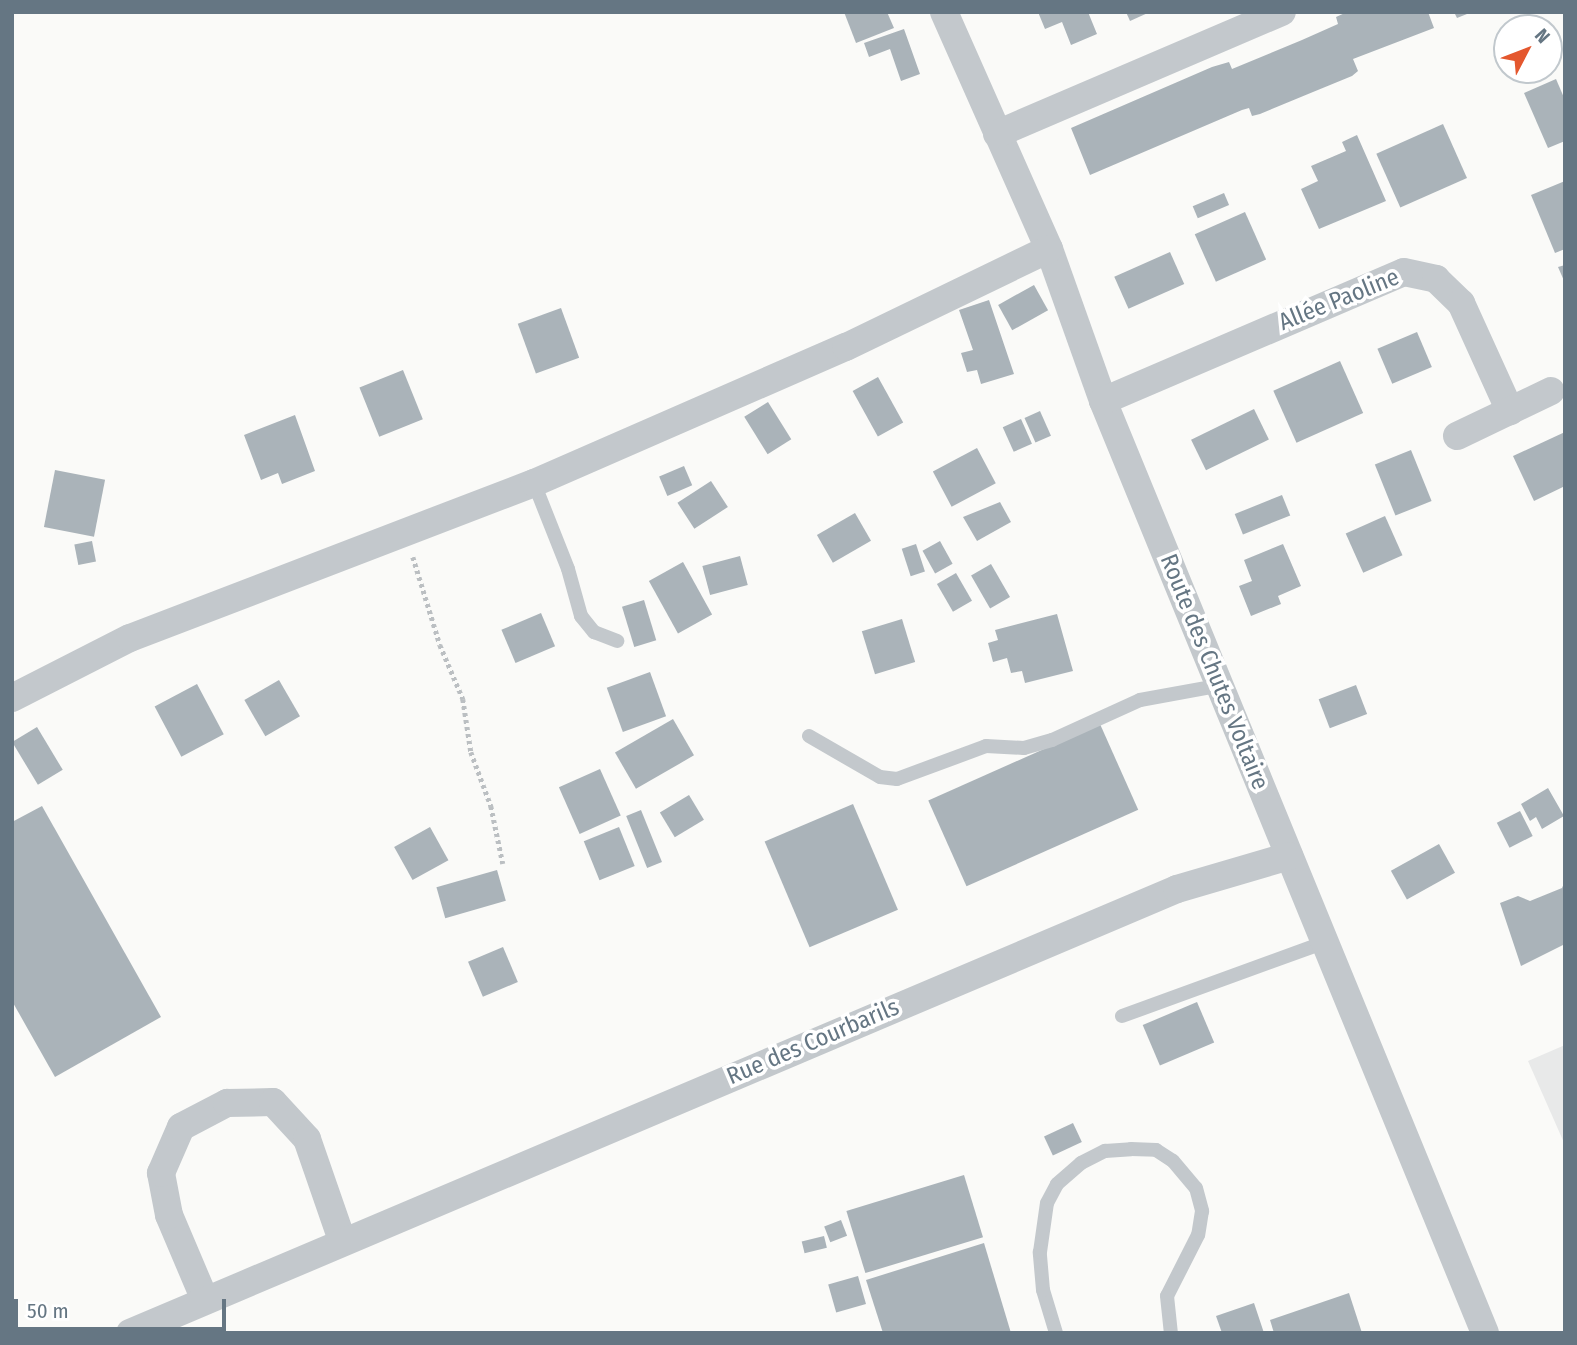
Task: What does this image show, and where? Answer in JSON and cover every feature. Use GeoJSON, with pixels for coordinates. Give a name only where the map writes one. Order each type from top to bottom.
{"type":"FeatureCollection","features":[{"type":"Feature","properties":{"kind":"street","name":"Route des Chutes Voltaire"},"geometry":{"type":"LineString","coordinates":[[944,12],[1049,249],[1102,401],[1222,685],[1323,943],[1485,1333]]}},
{"type":"Feature","properties":{"kind":"street"},"geometry":{"type":"LineString","coordinates":[[997,134],[1282,12]]}},
{"type":"Feature","properties":{"kind":"street"},"geometry":{"type":"LineString","coordinates":[[12,698],[130,638],[407,534],[534,483],[846,347],[1049,249]]}},
{"type":"Feature","properties":{"kind":"street","name":"Allée Paoline"},"geometry":{"type":"LineString","coordinates":[[1102,401],[1386,275],[1404,272],[1436,279],[1461,303],[1510,411]]}},
{"type":"Feature","properties":{"kind":"street"},"geometry":{"type":"LineString","coordinates":[[1458,436],[1551,391]]}},
{"type":"Feature","properties":{"kind":"street","name":"Rue des Courbarils"},"geometry":{"type":"LineString","coordinates":[[130,1333],[342,1240],[1177,889],[1289,856]]}},
{"type":"Feature","properties":{"kind":"street"},"geometry":{"type":"LineString","coordinates":[[205,1300],[169,1215],[161,1173],[181,1127],[227,1103],[273,1102],[307,1139],[342,1240]]}},
{"type":"Feature","properties":{"kind":"lane"},"geometry":{"type":"LineString","coordinates":[[534,483],[568,569],[581,616],[594,632],[617,641]]}},
{"type":"Feature","properties":{"kind":"lane"},"geometry":{"type":"LineString","coordinates":[[809,736],[880,777],[897,779],[986,746],[1024,748],[1052,740],[1140,699],[1222,685]]}},
{"type":"Feature","properties":{"kind":"lane"},"geometry":{"type":"LineString","coordinates":[[1122,1016],[1323,943]]}},
{"type":"Feature","properties":{"kind":"lane"},"geometry":{"type":"LineString","coordinates":[[1056,1333],[1043,1290],[1040,1252],[1047,1203],[1057,1184],[1081,1163],[1105,1151],[1132,1149],[1156,1150],[1173,1161],[1196,1188],[1202,1211],[1198,1235],[1167,1296],[1171,1333]]}},
{"type":"Feature","properties":{"kind":"path"},"geometry":{"type":"LineString","coordinates":[[407,534],[440,645],[463,699],[471,752],[491,806],[503,864]]}},
{"type":"Feature","properties":{"kind":"shaded area"},"geometry":{"type":"Polygon","coordinates":[[[1565,1045],[1565,1145],[1528,1061],[1565,1045]]]}},
{"type":"Feature","properties":{"kind":"building"},"geometry":{"type":"Polygon","coordinates":[[[844,12],[887,12],[894,28],[856,43],[844,12]]]}},
{"type":"Feature","properties":{"kind":"building"},"geometry":{"type":"Polygon","coordinates":[[[1038,12],[1088,12],[1097,34],[1071,45],[1062,22],[1045,29],[1038,12]]]}},
{"type":"Feature","properties":{"kind":"building"},"geometry":{"type":"Polygon","coordinates":[[[1126,12],[1150,12],[1130,21],[1126,12]]]}},
{"type":"Feature","properties":{"kind":"building"},"geometry":{"type":"Polygon","coordinates":[[[1347,12],[1428,12],[1434,28],[1353,59],[1358,71],[1352,76],[1260,114],[1252,116],[1249,108],[1242,110],[1090,175],[1071,128],[1212,67],[1229,62],[1232,69],[1302,40],[1338,24],[1336,17],[1347,12]]]}},
{"type":"Feature","properties":{"kind":"building"},"geometry":{"type":"Polygon","coordinates":[[[1454,12],[1472,12],[1457,18],[1454,12]]]}},
{"type":"Feature","properties":{"kind":"building"},"geometry":{"type":"Polygon","coordinates":[[[904,29],[920,74],[901,81],[890,49],[869,57],[864,43],[904,29]]]}},
{"type":"Feature","properties":{"kind":"building"},"geometry":{"type":"Polygon","coordinates":[[[1545,84],[1558,84],[1565,100],[1565,141],[1548,148],[1524,93],[1545,84]]]}},
{"type":"Feature","properties":{"kind":"building"},"geometry":{"type":"Polygon","coordinates":[[[1443,124],[1467,178],[1400,208],[1376,154],[1443,124]]]}},
{"type":"Feature","properties":{"kind":"building"},"geometry":{"type":"Polygon","coordinates":[[[1357,135],[1386,201],[1319,229],[1301,189],[1318,181],[1311,166],[1346,151],[1342,142],[1357,135]]]}},
{"type":"Feature","properties":{"kind":"building"},"geometry":{"type":"Polygon","coordinates":[[[1565,181],[1565,249],[1555,253],[1531,195],[1565,181]]]}},
{"type":"Feature","properties":{"kind":"building"},"geometry":{"type":"Polygon","coordinates":[[[1224,193],[1229,205],[1198,218],[1193,206],[1224,193]]]}},
{"type":"Feature","properties":{"kind":"building"},"geometry":{"type":"Polygon","coordinates":[[[1245,212],[1266,260],[1216,282],[1195,234],[1245,212]]]}},
{"type":"Feature","properties":{"kind":"building"},"geometry":{"type":"Polygon","coordinates":[[[1170,252],[1184,284],[1129,309],[1114,277],[1170,252]]]}},
{"type":"Feature","properties":{"kind":"building"},"geometry":{"type":"Polygon","coordinates":[[[1565,265],[1565,283],[1558,267],[1565,265]]]}},
{"type":"Feature","properties":{"kind":"building"},"geometry":{"type":"Polygon","coordinates":[[[1034,285],[1048,310],[1012,330],[998,305],[1034,285]]]}},
{"type":"Feature","properties":{"kind":"building"},"geometry":{"type":"Polygon","coordinates":[[[989,300],[1014,374],[981,384],[977,370],[967,372],[961,353],[973,350],[959,310],[989,300]]]}},
{"type":"Feature","properties":{"kind":"building"},"geometry":{"type":"Polygon","coordinates":[[[561,308],[579,358],[536,374],[518,324],[561,308]]]}},
{"type":"Feature","properties":{"kind":"building"},"geometry":{"type":"Polygon","coordinates":[[[1417,332],[1432,367],[1392,384],[1377,349],[1417,332]]]}},
{"type":"Feature","properties":{"kind":"building"},"geometry":{"type":"Polygon","coordinates":[[[1340,361],[1363,413],[1296,443],[1273,391],[1340,361]]]}},
{"type":"Feature","properties":{"kind":"building"},"geometry":{"type":"Polygon","coordinates":[[[403,370],[423,419],[379,437],[359,388],[403,370]]]}},
{"type":"Feature","properties":{"kind":"building"},"geometry":{"type":"Polygon","coordinates":[[[878,377],[903,422],[878,437],[853,391],[878,377]]]}},
{"type":"Feature","properties":{"kind":"building"},"geometry":{"type":"Polygon","coordinates":[[[768,402],[791,439],[768,454],[744,417],[768,402]]]}},
{"type":"Feature","properties":{"kind":"building"},"geometry":{"type":"Polygon","coordinates":[[[1254,409],[1269,440],[1206,470],[1191,440],[1254,409]]]}},
{"type":"Feature","properties":{"kind":"building"},"geometry":{"type":"Polygon","coordinates":[[[1040,411],[1051,436],[1035,443],[1024,418],[1040,411]]]}},
{"type":"Feature","properties":{"kind":"building"},"geometry":{"type":"Polygon","coordinates":[[[295,415],[315,471],[282,484],[278,473],[261,480],[244,435],[295,415]]]}},
{"type":"Feature","properties":{"kind":"building"},"geometry":{"type":"Polygon","coordinates":[[[1021,419],[1032,444],[1014,452],[1003,427],[1021,419]]]}},
{"type":"Feature","properties":{"kind":"building"},"geometry":{"type":"Polygon","coordinates":[[[1565,432],[1565,486],[1534,501],[1513,456],[1565,432]]]}},
{"type":"Feature","properties":{"kind":"building"},"geometry":{"type":"Polygon","coordinates":[[[977,448],[996,483],[952,507],[933,471],[977,448]]]}},
{"type":"Feature","properties":{"kind":"building"},"geometry":{"type":"Polygon","coordinates":[[[1411,450],[1432,501],[1395,516],[1375,465],[1411,450]]]}},
{"type":"Feature","properties":{"kind":"building"},"geometry":{"type":"Polygon","coordinates":[[[684,466],[692,485],[667,496],[659,477],[684,466]]]}},
{"type":"Feature","properties":{"kind":"building"},"geometry":{"type":"Polygon","coordinates":[[[55,470],[105,480],[94,537],[44,527],[55,470]]]}},
{"type":"Feature","properties":{"kind":"building"},"geometry":{"type":"Polygon","coordinates":[[[711,481],[728,507],[694,529],[677,503],[711,481]]]}},
{"type":"Feature","properties":{"kind":"building"},"geometry":{"type":"Polygon","coordinates":[[[1282,495],[1290,515],[1243,535],[1235,514],[1282,495]]]}},
{"type":"Feature","properties":{"kind":"building"},"geometry":{"type":"Polygon","coordinates":[[[1000,502],[1011,522],[977,541],[963,517],[1000,502]]]}},
{"type":"Feature","properties":{"kind":"building"},"geometry":{"type":"Polygon","coordinates":[[[855,513],[871,541],[833,563],[817,535],[855,513]]]}},
{"type":"Feature","properties":{"kind":"building"},"geometry":{"type":"Polygon","coordinates":[[[1385,516],[1402,555],[1363,573],[1346,533],[1385,516]]]}},
{"type":"Feature","properties":{"kind":"building"},"geometry":{"type":"Polygon","coordinates":[[[92,541],[96,562],[78,565],[74,544],[92,541]]]}},
{"type":"Feature","properties":{"kind":"building"},"geometry":{"type":"Polygon","coordinates":[[[940,541],[953,564],[935,573],[923,551],[940,541]]]}},
{"type":"Feature","properties":{"kind":"building"},"geometry":{"type":"Polygon","coordinates":[[[916,544],[925,572],[911,576],[902,549],[916,544]]]}},
{"type":"Feature","properties":{"kind":"building"},"geometry":{"type":"Polygon","coordinates":[[[1283,544],[1301,586],[1278,596],[1281,604],[1251,616],[1239,586],[1252,581],[1244,560],[1283,544]]]}},
{"type":"Feature","properties":{"kind":"building"},"geometry":{"type":"Polygon","coordinates":[[[740,556],[748,585],[710,595],[702,566],[740,556]]]}},
{"type":"Feature","properties":{"kind":"building"},"geometry":{"type":"Polygon","coordinates":[[[683,562],[712,614],[678,633],[649,581],[683,562]]]}},
{"type":"Feature","properties":{"kind":"building"},"geometry":{"type":"Polygon","coordinates":[[[991,564],[1010,597],[990,608],[971,576],[991,564]]]}},
{"type":"Feature","properties":{"kind":"building"},"geometry":{"type":"Polygon","coordinates":[[[956,573],[972,601],[953,612],[937,584],[956,573]]]}},
{"type":"Feature","properties":{"kind":"building"},"geometry":{"type":"Polygon","coordinates":[[[644,600],[656,640],[634,647],[622,607],[644,600]]]}},
{"type":"Feature","properties":{"kind":"building"},"geometry":{"type":"Polygon","coordinates":[[[541,613],[555,646],[515,663],[501,630],[541,613]]]}},
{"type":"Feature","properties":{"kind":"building"},"geometry":{"type":"Polygon","coordinates":[[[1057,614],[1073,671],[1025,683],[1022,671],[1011,673],[1007,658],[993,662],[988,643],[998,640],[995,630],[1057,614]]]}},
{"type":"Feature","properties":{"kind":"building"},"geometry":{"type":"Polygon","coordinates":[[[902,619],[915,662],[875,674],[862,631],[902,619]]]}},
{"type":"Feature","properties":{"kind":"building"},"geometry":{"type":"Polygon","coordinates":[[[650,672],[666,716],[623,732],[607,688],[650,672]]]}},
{"type":"Feature","properties":{"kind":"building"},"geometry":{"type":"Polygon","coordinates":[[[279,680],[300,716],[265,736],[244,700],[279,680]]]}},
{"type":"Feature","properties":{"kind":"building"},"geometry":{"type":"Polygon","coordinates":[[[197,684],[224,734],[181,757],[155,707],[197,684]]]}},
{"type":"Feature","properties":{"kind":"building"},"geometry":{"type":"Polygon","coordinates":[[[1356,685],[1367,714],[1330,728],[1319,699],[1356,685]]]}},
{"type":"Feature","properties":{"kind":"building"},"geometry":{"type":"Polygon","coordinates":[[[673,719],[694,755],[636,789],[615,752],[673,719]]]}},
{"type":"Feature","properties":{"kind":"building"},"geometry":{"type":"Polygon","coordinates":[[[1100,724],[1138,810],[966,886],[928,800],[1100,724]]]}},
{"type":"Feature","properties":{"kind":"building"},"geometry":{"type":"Polygon","coordinates":[[[37,727],[63,770],[38,785],[12,742],[37,727]]]}},
{"type":"Feature","properties":{"kind":"building"},"geometry":{"type":"Polygon","coordinates":[[[600,769],[621,816],[580,834],[559,787],[600,769]]]}},
{"type":"Feature","properties":{"kind":"building"},"geometry":{"type":"Polygon","coordinates":[[[1548,788],[1564,816],[1542,829],[1536,817],[1530,821],[1521,804],[1548,788]]]}},
{"type":"Feature","properties":{"kind":"building"},"geometry":{"type":"Polygon","coordinates":[[[689,795],[704,820],[675,837],[660,813],[689,795]]]}},
{"type":"Feature","properties":{"kind":"building"},"geometry":{"type":"Polygon","coordinates":[[[853,804],[898,910],[810,947],[765,842],[853,804]]]}},
{"type":"Feature","properties":{"kind":"building"},"geometry":{"type":"Polygon","coordinates":[[[42,806],[161,1017],[55,1077],[12,1001],[12,822],[42,806]]]}},
{"type":"Feature","properties":{"kind":"building"},"geometry":{"type":"Polygon","coordinates":[[[641,810],[662,862],[647,868],[626,816],[641,810]]]}},
{"type":"Feature","properties":{"kind":"building"},"geometry":{"type":"Polygon","coordinates":[[[1520,811],[1533,836],[1510,848],[1497,823],[1520,811]]]}},
{"type":"Feature","properties":{"kind":"building"},"geometry":{"type":"Polygon","coordinates":[[[430,827],[448,860],[413,880],[394,847],[430,827]]]}},
{"type":"Feature","properties":{"kind":"building"},"geometry":{"type":"Polygon","coordinates":[[[619,827],[635,866],[600,880],[584,841],[619,827]]]}},
{"type":"Feature","properties":{"kind":"building"},"geometry":{"type":"Polygon","coordinates":[[[1439,844],[1455,873],[1407,900],[1391,871],[1439,844]]]}},
{"type":"Feature","properties":{"kind":"building"},"geometry":{"type":"Polygon","coordinates":[[[497,870],[506,901],[445,918],[436,887],[497,870]]]}},
{"type":"Feature","properties":{"kind":"building"},"geometry":{"type":"Polygon","coordinates":[[[1565,881],[1565,944],[1521,966],[1500,903],[1518,896],[1530,901],[1562,888],[1565,881]]]}},
{"type":"Feature","properties":{"kind":"building"},"geometry":{"type":"Polygon","coordinates":[[[503,947],[518,982],[483,997],[468,962],[503,947]]]}},
{"type":"Feature","properties":{"kind":"building"},"geometry":{"type":"Polygon","coordinates":[[[1197,1002],[1214,1043],[1160,1066],[1143,1025],[1197,1002]]]}},
{"type":"Feature","properties":{"kind":"building"},"geometry":{"type":"Polygon","coordinates":[[[1073,1123],[1082,1142],[1053,1156],[1044,1137],[1073,1123]]]}},
{"type":"Feature","properties":{"kind":"building"},"geometry":{"type":"Polygon","coordinates":[[[964,1175],[983,1237],[865,1273],[846,1211],[964,1175]]]}},
{"type":"Feature","properties":{"kind":"building"},"geometry":{"type":"Polygon","coordinates":[[[841,1220],[847,1236],[830,1242],[824,1226],[841,1220]]]}},
{"type":"Feature","properties":{"kind":"building"},"geometry":{"type":"Polygon","coordinates":[[[824,1236],[827,1248],[805,1253],[802,1242],[824,1236]]]}},
{"type":"Feature","properties":{"kind":"building"},"geometry":{"type":"Polygon","coordinates":[[[984,1243],[1011,1333],[883,1333],[866,1280],[984,1243]]]}},
{"type":"Feature","properties":{"kind":"building"},"geometry":{"type":"Polygon","coordinates":[[[858,1276],[866,1304],[836,1312],[828,1285],[858,1276]]]}},
{"type":"Feature","properties":{"kind":"building"},"geometry":{"type":"Polygon","coordinates":[[[1349,1293],[1362,1333],[1274,1333],[1270,1320],[1349,1293]]]}},
{"type":"Feature","properties":{"kind":"building"},"geometry":{"type":"Polygon","coordinates":[[[1254,1303],[1264,1333],[1222,1333],[1216,1316],[1254,1303]]]}}]}
